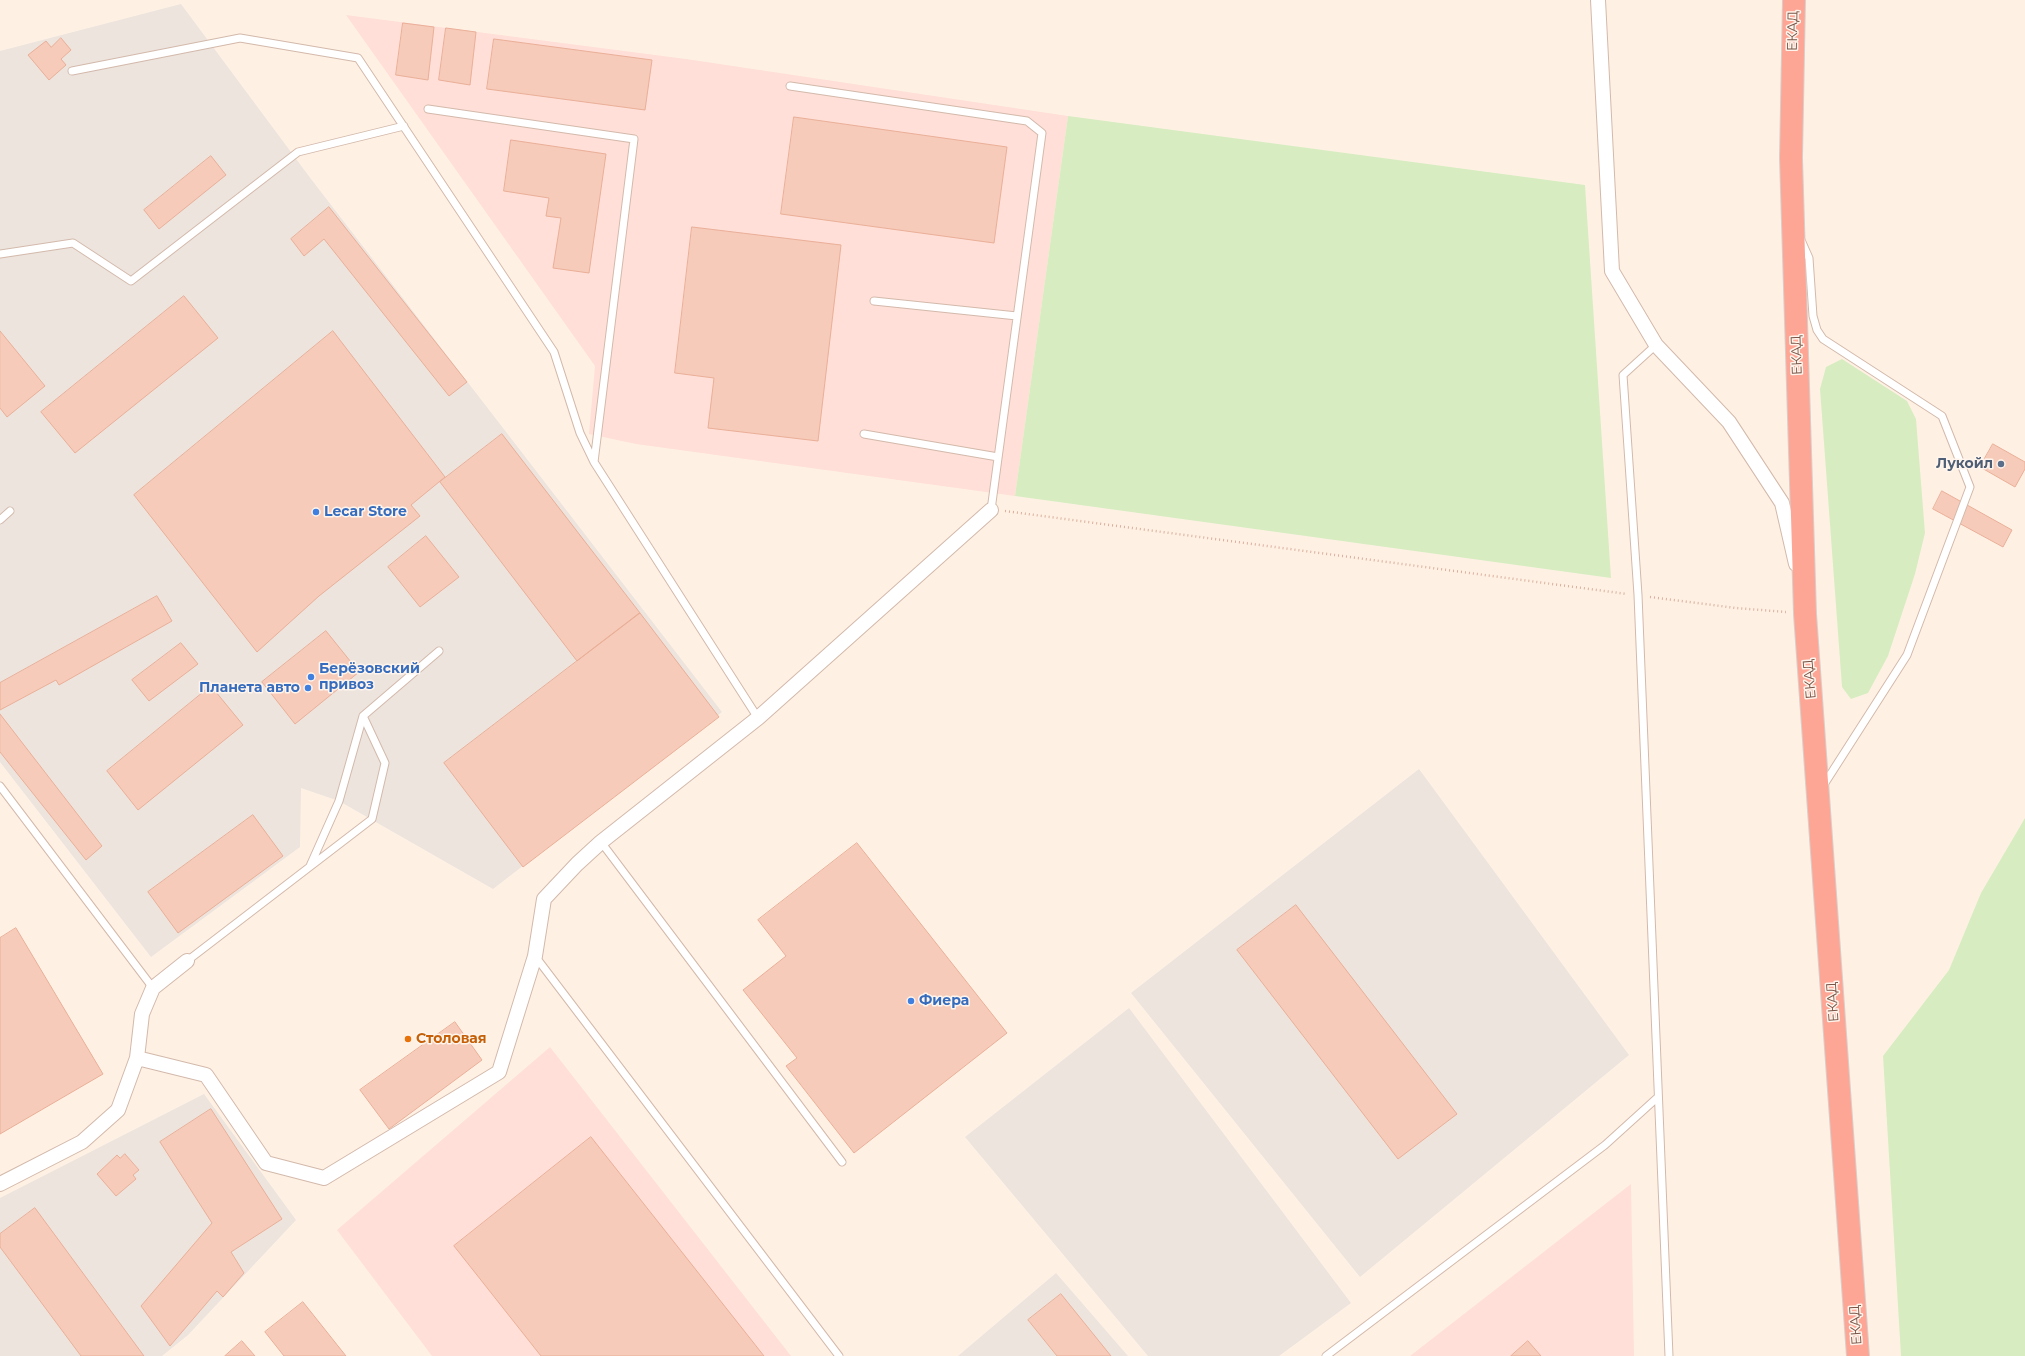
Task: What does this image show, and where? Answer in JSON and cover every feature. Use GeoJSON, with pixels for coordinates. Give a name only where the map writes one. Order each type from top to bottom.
{"type":"FeatureCollection","features":[{"type":"Feature","properties":{"kind":"highway","name":"ЕКАД"},"geometry":{"type":"LineString","coordinates":[[1794,0],[1791,158],[1804,606],[1819,793],[1858,1356]]}},
{"type":"Feature","properties":{"kind":"street"},"geometry":{"type":"LineString","coordinates":[[1598,0],[1612,271],[1656,345],[1729,422],[1782,503],[1804,606]]}},
{"type":"Feature","properties":{"kind":"street"},"geometry":{"type":"LineString","coordinates":[[137,1058],[206,1075],[266,1163],[324,1178],[499,1072],[535,956],[544,899],[577,864],[601,842],[758,718],[991,510]]}},
{"type":"Feature","properties":{"kind":"street"},"geometry":{"type":"LineString","coordinates":[[0,1184],[82,1142],[118,1110],[137,1058],[142,1014],[153,988],[187,961]]}},
{"type":"Feature","properties":{"kind":"lane"},"geometry":{"type":"LineString","coordinates":[[72,71],[240,38],[358,58],[554,352],[580,433],[594,462],[758,718]]}},
{"type":"Feature","properties":{"kind":"lane"},"geometry":{"type":"LineString","coordinates":[[790,86],[1027,121],[1042,133],[991,510]]}},
{"type":"Feature","properties":{"kind":"lane"},"geometry":{"type":"LineString","coordinates":[[428,109],[634,139],[594,462]]}},
{"type":"Feature","properties":{"kind":"lane"},"geometry":{"type":"LineString","coordinates":[[0,254],[73,243],[131,281],[298,152],[404,126]]}},
{"type":"Feature","properties":{"kind":"lane"},"geometry":{"type":"LineString","coordinates":[[1793,221],[1809,258],[1813,316],[1817,330],[1823,339],[1942,416],[1970,487],[1907,655],[1819,793]]}},
{"type":"Feature","properties":{"kind":"lane"},"geometry":{"type":"LineString","coordinates":[[874,301],[1017,316]]}},
{"type":"Feature","properties":{"kind":"lane"},"geometry":{"type":"LineString","coordinates":[[1656,345],[1623,375],[1638,595],[1669,1356]]}},
{"type":"Feature","properties":{"kind":"lane"},"geometry":{"type":"LineString","coordinates":[[864,434],[998,457]]}},
{"type":"Feature","properties":{"kind":"lane"},"geometry":{"type":"LineString","coordinates":[[0,520],[10,511]]}},
{"type":"Feature","properties":{"kind":"lane"},"geometry":{"type":"LineString","coordinates":[[310,868],[339,801],[363,716],[439,651]]}},
{"type":"Feature","properties":{"kind":"lane"},"geometry":{"type":"LineString","coordinates":[[187,961],[372,819],[385,763],[363,716]]}},
{"type":"Feature","properties":{"kind":"lane"},"geometry":{"type":"LineString","coordinates":[[0,786],[153,988]]}},
{"type":"Feature","properties":{"kind":"lane"},"geometry":{"type":"LineString","coordinates":[[601,842],[842,1162]]}},
{"type":"Feature","properties":{"kind":"lane"},"geometry":{"type":"LineString","coordinates":[[535,956],[839,1356]]}},
{"type":"Feature","properties":{"kind":"lane"},"geometry":{"type":"LineString","coordinates":[[1326,1356],[1605,1145],[1658,1097]]}},
{"type":"Feature","properties":{"kind":"path"},"geometry":{"type":"LineString","coordinates":[[991,510],[1736,608],[1804,606]]}},
{"type":"Feature","properties":{"kind":"shaded area"},"geometry":{"type":"Polygon","coordinates":[[[181,4],[311,179],[722,712],[493,889],[339,801],[301,788],[300,847],[151,957],[0,762],[0,51],[181,4]]]}},
{"type":"Feature","properties":{"kind":"shaded area"},"geometry":{"type":"Polygon","coordinates":[[[346,15],[686,59],[1068,116],[1015,496],[636,444],[589,434],[595,366],[346,15]]]}},
{"type":"Feature","properties":{"kind":"shaded area"},"geometry":{"type":"Polygon","coordinates":[[[1419,769],[1629,1055],[1360,1277],[1131,993],[1419,769]]]}},
{"type":"Feature","properties":{"kind":"shaded area"},"geometry":{"type":"Polygon","coordinates":[[[1129,1008],[1351,1303],[1279,1356],[1148,1356],[965,1137],[1129,1008]]]}},
{"type":"Feature","properties":{"kind":"shaded area"},"geometry":{"type":"Polygon","coordinates":[[[550,1047],[791,1356],[432,1356],[337,1230],[550,1047]]]}},
{"type":"Feature","properties":{"kind":"shaded area"},"geometry":{"type":"Polygon","coordinates":[[[204,1094],[296,1220],[188,1335],[162,1356],[0,1356],[0,1198],[204,1094]]]}},
{"type":"Feature","properties":{"kind":"shaded area"},"geometry":{"type":"Polygon","coordinates":[[[1631,1184],[1634,1356],[1410,1356],[1631,1184]]]}},
{"type":"Feature","properties":{"kind":"shaded area"},"geometry":{"type":"Polygon","coordinates":[[[1056,1273],[1128,1356],[958,1356],[1056,1273]]]}},
{"type":"Feature","properties":{"kind":"green space"},"geometry":{"type":"Polygon","coordinates":[[[1068,116],[1585,185],[1611,578],[1015,496],[1068,116]]]}},
{"type":"Feature","properties":{"kind":"green space"},"geometry":{"type":"Polygon","coordinates":[[[1842,359],[1907,401],[1916,419],[1925,533],[1915,574],[1888,656],[1868,693],[1851,699],[1842,687],[1820,389],[1826,367],[1842,359]]]}},
{"type":"Feature","properties":{"kind":"green space"},"geometry":{"type":"Polygon","coordinates":[[[2025,818],[2025,1356],[1901,1356],[1883,1056],[1949,970],[1981,893],[2025,818]]]}},
{"type":"Feature","properties":{"kind":"building"},"geometry":{"type":"Polygon","coordinates":[[[403,23],[434,27],[428,80],[396,75],[403,23]]]}},
{"type":"Feature","properties":{"kind":"building"},"geometry":{"type":"Polygon","coordinates":[[[446,28],[476,32],[470,85],[439,80],[446,28]]]}},
{"type":"Feature","properties":{"kind":"building"},"geometry":{"type":"Polygon","coordinates":[[[61,38],[71,50],[61,59],[66,65],[49,80],[28,55],[46,41],[51,47],[61,38]]]}},
{"type":"Feature","properties":{"kind":"building"},"geometry":{"type":"Polygon","coordinates":[[[494,39],[652,60],[645,110],[487,89],[494,39]]]}},
{"type":"Feature","properties":{"kind":"building"},"geometry":{"type":"Polygon","coordinates":[[[794,117],[1007,147],[994,243],[781,214],[794,117]]]}},
{"type":"Feature","properties":{"kind":"building"},"geometry":{"type":"Polygon","coordinates":[[[511,140],[606,154],[589,273],[553,268],[561,218],[546,216],[549,198],[504,191],[511,140]]]}},
{"type":"Feature","properties":{"kind":"building"},"geometry":{"type":"Polygon","coordinates":[[[211,156],[226,175],[159,229],[144,210],[211,156]]]}},
{"type":"Feature","properties":{"kind":"building"},"geometry":{"type":"Polygon","coordinates":[[[329,207],[467,382],[449,396],[324,239],[304,256],[291,239],[329,207]]]}},
{"type":"Feature","properties":{"kind":"building"},"geometry":{"type":"Polygon","coordinates":[[[692,227],[841,245],[818,441],[708,428],[714,378],[675,373],[692,227]]]}},
{"type":"Feature","properties":{"kind":"building"},"geometry":{"type":"Polygon","coordinates":[[[184,296],[218,338],[75,453],[41,412],[184,296]]]}},
{"type":"Feature","properties":{"kind":"building"},"geometry":{"type":"Polygon","coordinates":[[[0,331],[45,386],[7,417],[0,408],[0,331]]]}},
{"type":"Feature","properties":{"kind":"building"},"geometry":{"type":"Polygon","coordinates":[[[333,331],[445,477],[411,505],[420,516],[319,596],[257,652],[134,495],[333,331]]]}},
{"type":"Feature","properties":{"kind":"building"},"geometry":{"type":"Polygon","coordinates":[[[502,434],[640,613],[577,661],[440,482],[502,434]]]}},
{"type":"Feature","properties":{"kind":"building"},"geometry":{"type":"Polygon","coordinates":[[[1993,444],[2025,462],[2025,469],[2015,487],[1980,467],[1993,444]]]}},
{"type":"Feature","properties":{"kind":"building"},"geometry":{"type":"Polygon","coordinates":[[[1942,491],[2012,530],[2003,547],[1933,509],[1942,491]]]}},
{"type":"Feature","properties":{"kind":"building"},"geometry":{"type":"Polygon","coordinates":[[[426,536],[459,577],[420,607],[388,567],[426,536]]]}},
{"type":"Feature","properties":{"kind":"building"},"geometry":{"type":"Polygon","coordinates":[[[157,596],[172,621],[59,685],[56,680],[0,710],[0,683],[157,596]]]}},
{"type":"Feature","properties":{"kind":"building"},"geometry":{"type":"Polygon","coordinates":[[[640,613],[719,717],[523,867],[444,763],[640,613]]]}},
{"type":"Feature","properties":{"kind":"building","name":"Берёзовский привоз"},"geometry":{"type":"Polygon","coordinates":[[[326,631],[359,672],[295,724],[262,682],[326,631]]]}},
{"type":"Feature","properties":{"kind":"building"},"geometry":{"type":"Polygon","coordinates":[[[181,643],[198,664],[149,701],[132,680],[181,643]]]}},
{"type":"Feature","properties":{"kind":"building"},"geometry":{"type":"Polygon","coordinates":[[[211,686],[243,725],[138,810],[107,771],[211,686]]]}},
{"type":"Feature","properties":{"kind":"building"},"geometry":{"type":"Polygon","coordinates":[[[0,714],[102,846],[86,860],[0,752],[0,714]]]}},
{"type":"Feature","properties":{"kind":"building"},"geometry":{"type":"Polygon","coordinates":[[[253,815],[283,856],[178,933],[148,892],[253,815]]]}},
{"type":"Feature","properties":{"kind":"building"},"geometry":{"type":"Polygon","coordinates":[[[857,843],[1007,1033],[854,1153],[786,1066],[797,1058],[743,990],[786,956],[758,920],[857,843]]]}},
{"type":"Feature","properties":{"kind":"building"},"geometry":{"type":"Polygon","coordinates":[[[1296,905],[1457,1114],[1398,1159],[1237,950],[1296,905]]]}},
{"type":"Feature","properties":{"kind":"building"},"geometry":{"type":"Polygon","coordinates":[[[16,928],[103,1074],[0,1134],[0,938],[16,928]]]}},
{"type":"Feature","properties":{"kind":"building"},"geometry":{"type":"Polygon","coordinates":[[[455,1022],[482,1060],[389,1129],[360,1090],[455,1022]]]}},
{"type":"Feature","properties":{"kind":"building"},"geometry":{"type":"Polygon","coordinates":[[[211,1109],[282,1219],[231,1252],[244,1273],[223,1297],[217,1291],[170,1346],[141,1306],[212,1223],[160,1142],[211,1109]]]}},
{"type":"Feature","properties":{"kind":"building"},"geometry":{"type":"Polygon","coordinates":[[[591,1137],[764,1356],[541,1356],[454,1246],[591,1137]]]}},
{"type":"Feature","properties":{"kind":"building"},"geometry":{"type":"Polygon","coordinates":[[[125,1154],[139,1170],[133,1175],[136,1179],[116,1196],[97,1174],[117,1155],[120,1158],[125,1154]]]}},
{"type":"Feature","properties":{"kind":"building"},"geometry":{"type":"Polygon","coordinates":[[[35,1208],[144,1356],[81,1356],[0,1247],[0,1234],[35,1208]]]}},
{"type":"Feature","properties":{"kind":"building"},"geometry":{"type":"Polygon","coordinates":[[[1061,1294],[1111,1356],[1057,1356],[1028,1320],[1061,1294]]]}},
{"type":"Feature","properties":{"kind":"building"},"geometry":{"type":"Polygon","coordinates":[[[303,1302],[346,1356],[284,1356],[265,1332],[303,1302]]]}},
{"type":"Feature","properties":{"kind":"building"},"geometry":{"type":"Polygon","coordinates":[[[242,1341],[255,1356],[225,1356],[242,1341]]]}},
{"type":"Feature","properties":{"kind":"building"},"geometry":{"type":"Polygon","coordinates":[[[1528,1341],[1541,1356],[1511,1356],[1528,1341]]]}},
{"type":"Feature","properties":{"kind":"place","name":"Лукойл"},"geometry":{"type":"Point","coordinates":[2001,464]}},
{"type":"Feature","properties":{"kind":"place","name":"Lecar Store"},"geometry":{"type":"Point","coordinates":[316,512]}},
{"type":"Feature","properties":{"kind":"place","name":"Берёзовский привоз"},"geometry":{"type":"Point","coordinates":[311,677]}},
{"type":"Feature","properties":{"kind":"place","name":"Планета авто"},"geometry":{"type":"Point","coordinates":[308,688]}},
{"type":"Feature","properties":{"kind":"place","name":"Фиера"},"geometry":{"type":"Point","coordinates":[911,1001]}},
{"type":"Feature","properties":{"kind":"place","name":"Столовая"},"geometry":{"type":"Point","coordinates":[408,1039]}}]}
